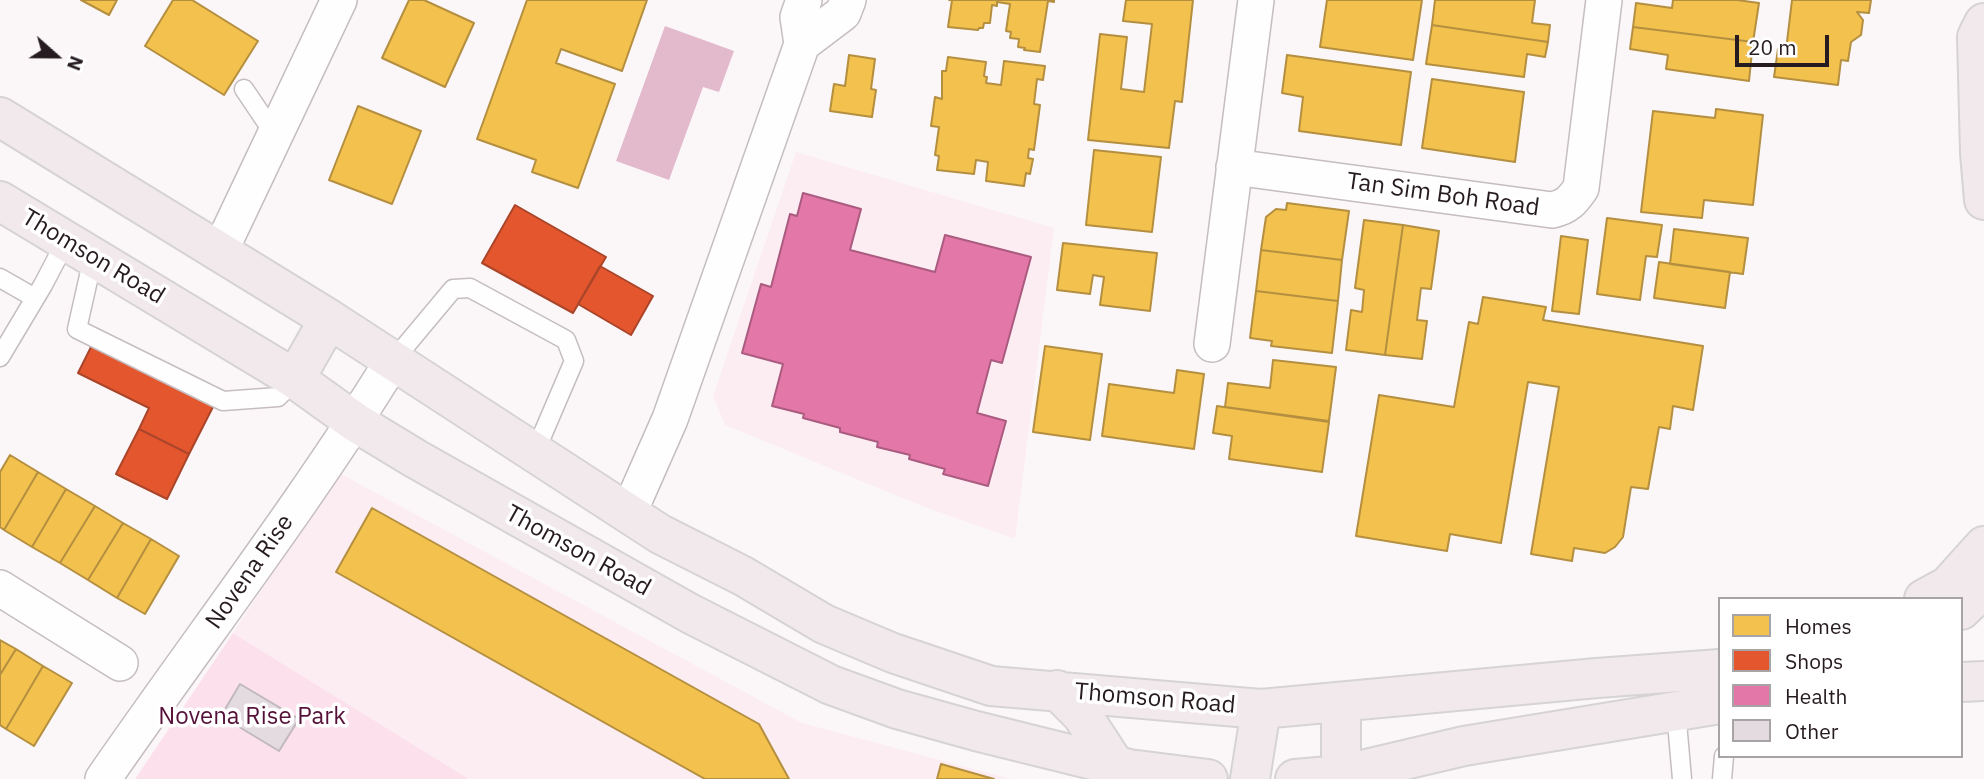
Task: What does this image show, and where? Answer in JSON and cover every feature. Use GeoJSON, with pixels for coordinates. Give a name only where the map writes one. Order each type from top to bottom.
{"type":"FeatureCollection","features":[{"type":"Feature","properties":{"kind":"main road"},"geometry":{"type":"LineString","coordinates":[[1984,23],[1977,37],[1984,200]]}},
{"type":"Feature","properties":{"kind":"main road","name":"Thomson Road"},"geometry":{"type":"LineString","coordinates":[[0,117],[329,319],[660,534],[743,576],[824,625],[893,653],[991,686],[1261,709],[1718,669]]}},
{"type":"Feature","properties":{"kind":"main road","name":"Thomson Road"},"geometry":{"type":"LineString","coordinates":[[0,201],[295,379],[355,422],[571,548],[691,614],[831,685],[923,716],[1128,770],[1208,779]]}},
{"type":"Feature","properties":{"kind":"main road"},"geometry":{"type":"LineString","coordinates":[[295,379],[329,319]]}},
{"type":"Feature","properties":{"kind":"main road"},"geometry":{"type":"LineString","coordinates":[[1928,597],[1948,586],[1984,546]]}},
{"type":"Feature","properties":{"kind":"main road"},"geometry":{"type":"LineString","coordinates":[[1963,608],[1984,588]]}},
{"type":"Feature","properties":{"kind":"main road"},"geometry":{"type":"LineString","coordinates":[[1963,682],[1984,681]]}},
{"type":"Feature","properties":{"kind":"main road"},"geometry":{"type":"LineString","coordinates":[[1057,690],[1082,715],[1128,770]]}},
{"type":"Feature","properties":{"kind":"main road"},"geometry":{"type":"LineString","coordinates":[[1341,703],[1341,777]]}},
{"type":"Feature","properties":{"kind":"main road"},"geometry":{"type":"LineString","coordinates":[[1295,779],[1341,777],[1464,746],[1718,704]]}},
{"type":"Feature","properties":{"kind":"main road"},"geometry":{"type":"LineString","coordinates":[[1250,779],[1261,709]]}},
{"type":"Feature","properties":{"kind":"main road"},"geometry":{"type":"LineString","coordinates":[[1407,779],[1422,766],[1464,746]]}},
{"type":"Feature","properties":{"kind":"street"},"geometry":{"type":"LineString","coordinates":[[220,251],[338,0]]}},
{"type":"Feature","properties":{"kind":"street"},"geometry":{"type":"LineString","coordinates":[[629,512],[673,409],[802,44],[798,17],[804,0]]}},
{"type":"Feature","properties":{"kind":"street"},"geometry":{"type":"LineString","coordinates":[[802,44],[843,13],[848,0]]}},
{"type":"Feature","properties":{"kind":"street"},"geometry":{"type":"LineString","coordinates":[[1212,344],[1256,0]]}},
{"type":"Feature","properties":{"kind":"street","name":"Tan Sim Boh Road"},"geometry":{"type":"LineString","coordinates":[[1234,167],[1552,210],[1561,208],[1570,203],[1581,188],[1604,0]]}},
{"type":"Feature","properties":{"kind":"street","name":"Novena Rise"},"geometry":{"type":"LineString","coordinates":[[103,779],[355,422],[393,362]]}},
{"type":"Feature","properties":{"kind":"street"},"geometry":{"type":"LineString","coordinates":[[0,588],[120,663]]}},
{"type":"Feature","properties":{"kind":"lane"},"geometry":{"type":"LineString","coordinates":[[244,89],[275,135]]}},
{"type":"Feature","properties":{"kind":"lane"},"geometry":{"type":"LineString","coordinates":[[0,357],[35,298],[79,249]]}},
{"type":"Feature","properties":{"kind":"lane"},"geometry":{"type":"LineString","coordinates":[[79,249],[77,329],[222,401],[278,397],[295,379]]}},
{"type":"Feature","properties":{"kind":"lane"},"geometry":{"type":"LineString","coordinates":[[0,278],[35,298]]}},
{"type":"Feature","properties":{"kind":"lane"},"geometry":{"type":"LineString","coordinates":[[393,362],[453,289],[460,287],[470,288],[566,340],[575,361],[535,452]]}},
{"type":"Feature","properties":{"kind":"lane"},"geometry":{"type":"LineString","coordinates":[[1676,712],[1682,779]]}},
{"type":"Feature","properties":{"kind":"lane"},"geometry":{"type":"LineString","coordinates":[[1722,779],[1724,758]]}},
{"type":"Feature","properties":{"kind":"shaded area"},"geometry":{"type":"Polygon","coordinates":[[[665,26],[734,51],[719,92],[703,87],[669,180],[616,161],[665,26]]]}},
{"type":"Feature","properties":{"kind":"shaded area"},"geometry":{"type":"Polygon","coordinates":[[[796,152],[1054,228],[1015,539],[922,506],[725,425],[713,396],[796,152]]]}},
{"type":"Feature","properties":{"kind":"shaded area"},"geometry":{"type":"Polygon","coordinates":[[[339,473],[802,723],[1011,779],[469,779],[233,633],[339,473]]]}},
{"type":"Feature","properties":{"kind":"green space","name":"Novena Rise Park"},"geometry":{"type":"Polygon","coordinates":[[[233,633],[469,779],[135,779],[233,633]]]}},
{"type":"Feature","properties":{"kind":"building: Homes"},"geometry":{"type":"Polygon","coordinates":[[[81,0],[117,0],[109,15],[81,0]]]}},
{"type":"Feature","properties":{"kind":"building: Homes"},"geometry":{"type":"Polygon","coordinates":[[[173,0],[192,0],[258,41],[224,95],[145,46],[173,0]]]}},
{"type":"Feature","properties":{"kind":"building: Homes"},"geometry":{"type":"Polygon","coordinates":[[[409,0],[424,0],[474,23],[445,87],[382,58],[409,0]]]}},
{"type":"Feature","properties":{"kind":"building: Homes"},"geometry":{"type":"Polygon","coordinates":[[[527,0],[647,0],[622,71],[561,49],[556,63],[615,84],[578,188],[532,172],[536,160],[477,139],[527,0]]]}},
{"type":"Feature","properties":{"kind":"building: Homes"},"geometry":{"type":"Polygon","coordinates":[[[952,0],[1054,0],[1048,1],[1040,52],[1024,50],[1025,48],[1018,47],[1019,39],[1010,38],[1011,32],[1006,31],[1010,4],[997,2],[997,6],[992,5],[990,23],[984,23],[983,28],[978,30],[948,27],[952,0]]]}},
{"type":"Feature","properties":{"kind":"building: Homes"},"geometry":{"type":"Polygon","coordinates":[[[1126,0],[1193,0],[1182,102],[1175,101],[1169,148],[1088,140],[1100,34],[1127,37],[1121,89],[1144,92],[1152,24],[1123,21],[1126,0]]]}},
{"type":"Feature","properties":{"kind":"building: Homes"},"geometry":{"type":"Polygon","coordinates":[[[1327,0],[1422,0],[1413,60],[1320,47],[1327,0]]]}},
{"type":"Feature","properties":{"kind":"building: Homes"},"geometry":{"type":"Polygon","coordinates":[[[1435,0],[1535,0],[1532,23],[1550,25],[1548,42],[1432,25],[1435,0]]]}},
{"type":"Feature","properties":{"kind":"building: Homes"},"geometry":{"type":"Polygon","coordinates":[[[1673,0],[1737,0],[1759,3],[1753,42],[1633,27],[1636,3],[1672,8],[1673,0]]]}},
{"type":"Feature","properties":{"kind":"building: Homes"},"geometry":{"type":"Polygon","coordinates":[[[1792,0],[1871,0],[1869,13],[1857,12],[1863,20],[1861,35],[1851,42],[1848,61],[1841,60],[1838,85],[1774,77],[1778,49],[1786,50],[1792,0]]]}},
{"type":"Feature","properties":{"kind":"building: Homes"},"geometry":{"type":"Polygon","coordinates":[[[1432,25],[1548,42],[1545,57],[1527,54],[1524,77],[1426,64],[1432,25]]]}},
{"type":"Feature","properties":{"kind":"building: Homes"},"geometry":{"type":"Polygon","coordinates":[[[1633,27],[1753,42],[1749,81],[1666,69],[1668,55],[1630,49],[1633,27]]]}},
{"type":"Feature","properties":{"kind":"building: Homes"},"geometry":{"type":"Polygon","coordinates":[[[849,55],[875,59],[871,89],[876,90],[872,117],[830,111],[834,84],[845,86],[849,55]]]}},
{"type":"Feature","properties":{"kind":"building: Homes"},"geometry":{"type":"Polygon","coordinates":[[[1287,55],[1411,72],[1401,145],[1299,131],[1303,97],[1282,93],[1287,55]]]}},
{"type":"Feature","properties":{"kind":"building: Homes"},"geometry":{"type":"Polygon","coordinates":[[[948,57],[986,62],[986,83],[1001,85],[1004,61],[1045,66],[1043,80],[1037,79],[1034,104],[1040,105],[1034,150],[1029,149],[1028,158],[1033,159],[1030,174],[1026,173],[1024,186],[986,181],[988,162],[976,160],[974,174],[937,170],[939,156],[935,155],[939,127],[931,126],[935,97],[942,99],[942,71],[946,71],[948,57]]]}},
{"type":"Feature","properties":{"kind":"building: Homes"},"geometry":{"type":"Polygon","coordinates":[[[1432,79],[1524,92],[1515,162],[1422,148],[1432,79]]]}},
{"type":"Feature","properties":{"kind":"building: Homes"},"geometry":{"type":"Polygon","coordinates":[[[358,106],[421,131],[392,204],[329,180],[358,106]]]}},
{"type":"Feature","properties":{"kind":"building: Homes"},"geometry":{"type":"Polygon","coordinates":[[[1716,109],[1763,115],[1753,205],[1704,200],[1702,218],[1641,212],[1653,111],[1715,118],[1716,109]]]}},
{"type":"Feature","properties":{"kind":"building: Homes"},"geometry":{"type":"Polygon","coordinates":[[[1094,150],[1161,157],[1152,232],[1086,225],[1094,150]]]}},
{"type":"Feature","properties":{"kind":"building: Homes"},"geometry":{"type":"Polygon","coordinates":[[[1287,203],[1349,211],[1342,260],[1261,250],[1266,217],[1276,209],[1286,210],[1287,203]]]}},
{"type":"Feature","properties":{"kind":"building: Homes"},"geometry":{"type":"Polygon","coordinates":[[[1607,218],[1662,225],[1657,257],[1646,256],[1640,300],[1597,294],[1607,218]]]}},
{"type":"Feature","properties":{"kind":"building: Homes"},"geometry":{"type":"Polygon","coordinates":[[[1364,220],[1403,225],[1385,355],[1346,350],[1351,310],[1362,312],[1364,290],[1355,288],[1364,220]]]}},
{"type":"Feature","properties":{"kind":"building: Homes"},"geometry":{"type":"Polygon","coordinates":[[[1403,225],[1439,231],[1431,289],[1421,288],[1417,320],[1427,321],[1422,359],[1385,355],[1403,225]]]}},
{"type":"Feature","properties":{"kind":"building: Homes"},"geometry":{"type":"Polygon","coordinates":[[[1674,229],[1748,238],[1743,274],[1670,264],[1674,229]]]}},
{"type":"Feature","properties":{"kind":"building: Homes"},"geometry":{"type":"Polygon","coordinates":[[[1561,236],[1588,240],[1579,314],[1552,311],[1561,236]]]}},
{"type":"Feature","properties":{"kind":"building: Homes"},"geometry":{"type":"Polygon","coordinates":[[[1063,243],[1157,253],[1150,311],[1100,305],[1104,277],[1093,275],[1090,294],[1057,290],[1063,243]]]}},
{"type":"Feature","properties":{"kind":"building: Homes"},"geometry":{"type":"Polygon","coordinates":[[[1261,250],[1342,260],[1338,301],[1256,291],[1261,250]]]}},
{"type":"Feature","properties":{"kind":"building: Homes"},"geometry":{"type":"Polygon","coordinates":[[[1659,262],[1730,272],[1725,308],[1654,298],[1659,262]]]}},
{"type":"Feature","properties":{"kind":"building: Homes"},"geometry":{"type":"Polygon","coordinates":[[[1256,291],[1338,301],[1332,353],[1271,346],[1272,341],[1250,338],[1256,291]]]}},
{"type":"Feature","properties":{"kind":"building: Homes"},"geometry":{"type":"Polygon","coordinates":[[[1483,297],[1546,307],[1543,320],[1703,346],[1693,410],[1673,406],[1670,429],[1659,427],[1648,489],[1631,487],[1623,537],[1615,547],[1605,553],[1574,548],[1572,561],[1531,554],[1559,387],[1528,382],[1501,543],[1450,534],[1447,551],[1356,536],[1379,395],[1454,407],[1469,322],[1478,324],[1483,297]]]}},
{"type":"Feature","properties":{"kind":"building: Homes"},"geometry":{"type":"Polygon","coordinates":[[[1045,346],[1102,354],[1090,440],[1033,432],[1045,346]]]}},
{"type":"Feature","properties":{"kind":"building: Homes"},"geometry":{"type":"Polygon","coordinates":[[[1273,360],[1336,367],[1329,421],[1225,407],[1228,383],[1270,388],[1273,360]]]}},
{"type":"Feature","properties":{"kind":"building: Homes"},"geometry":{"type":"Polygon","coordinates":[[[1177,370],[1204,374],[1194,449],[1102,436],[1109,384],[1174,393],[1177,370]]]}},
{"type":"Feature","properties":{"kind":"building: Homes"},"geometry":{"type":"Polygon","coordinates":[[[1217,406],[1329,422],[1322,472],[1229,459],[1232,436],[1213,433],[1217,406]]]}},
{"type":"Feature","properties":{"kind":"building: Homes"},"geometry":{"type":"Polygon","coordinates":[[[10,455],[38,472],[4,530],[0,527],[0,472],[10,455]]]}},
{"type":"Feature","properties":{"kind":"building: Homes"},"geometry":{"type":"Polygon","coordinates":[[[38,472],[66,489],[32,547],[4,530],[38,472]]]}},
{"type":"Feature","properties":{"kind":"building: Homes"},"geometry":{"type":"Polygon","coordinates":[[[66,489],[95,506],[60,563],[32,547],[66,489]]]}},
{"type":"Feature","properties":{"kind":"building: Homes"},"geometry":{"type":"Polygon","coordinates":[[[95,506],[123,523],[88,580],[60,563],[95,506]]]}},
{"type":"Feature","properties":{"kind":"building: Homes"},"geometry":{"type":"Polygon","coordinates":[[[372,508],[759,724],[789,779],[705,779],[336,572],[372,508]]]}},
{"type":"Feature","properties":{"kind":"building: Homes"},"geometry":{"type":"Polygon","coordinates":[[[123,523],[151,539],[117,598],[88,580],[123,523]]]}},
{"type":"Feature","properties":{"kind":"building: Homes"},"geometry":{"type":"Polygon","coordinates":[[[151,539],[179,556],[145,614],[117,598],[151,539]]]}},
{"type":"Feature","properties":{"kind":"building: Homes"},"geometry":{"type":"Polygon","coordinates":[[[0,640],[16,649],[0,675],[0,640]]]}},
{"type":"Feature","properties":{"kind":"building: Homes"},"geometry":{"type":"Polygon","coordinates":[[[16,649],[43,666],[6,729],[0,725],[0,675],[16,649]]]}},
{"type":"Feature","properties":{"kind":"building: Homes"},"geometry":{"type":"Polygon","coordinates":[[[43,666],[72,683],[34,746],[6,729],[43,666]]]}},
{"type":"Feature","properties":{"kind":"building: Homes"},"geometry":{"type":"Polygon","coordinates":[[[941,764],[994,779],[937,779],[941,764]]]}},
{"type":"Feature","properties":{"kind":"building: Shops"},"geometry":{"type":"Polygon","coordinates":[[[515,205],[606,257],[573,313],[482,263],[515,205]]]}},
{"type":"Feature","properties":{"kind":"building: Shops"},"geometry":{"type":"Polygon","coordinates":[[[600,266],[653,296],[631,335],[578,304],[600,266]]]}},
{"type":"Feature","properties":{"kind":"building: Shops"},"geometry":{"type":"Polygon","coordinates":[[[94,341],[216,401],[189,454],[139,429],[149,408],[78,373],[94,341]]]}},
{"type":"Feature","properties":{"kind":"building: Shops"},"geometry":{"type":"Polygon","coordinates":[[[139,429],[189,454],[167,499],[116,474],[139,429]]]}},
{"type":"Feature","properties":{"kind":"building: Health"},"geometry":{"type":"Polygon","coordinates":[[[803,193],[861,209],[850,250],[935,272],[945,235],[1031,257],[1002,363],[991,360],[977,413],[1006,421],[988,486],[943,474],[945,469],[909,459],[910,455],[877,447],[878,442],[840,432],[840,428],[803,418],[804,414],[772,406],[783,364],[742,353],[761,284],[771,287],[790,214],[797,216],[803,193]]]}},
{"type":"Feature","properties":{"kind":"building: Other"},"geometry":{"type":"Polygon","coordinates":[[[240,684],[299,719],[279,751],[221,716],[240,684]]]}}]}
